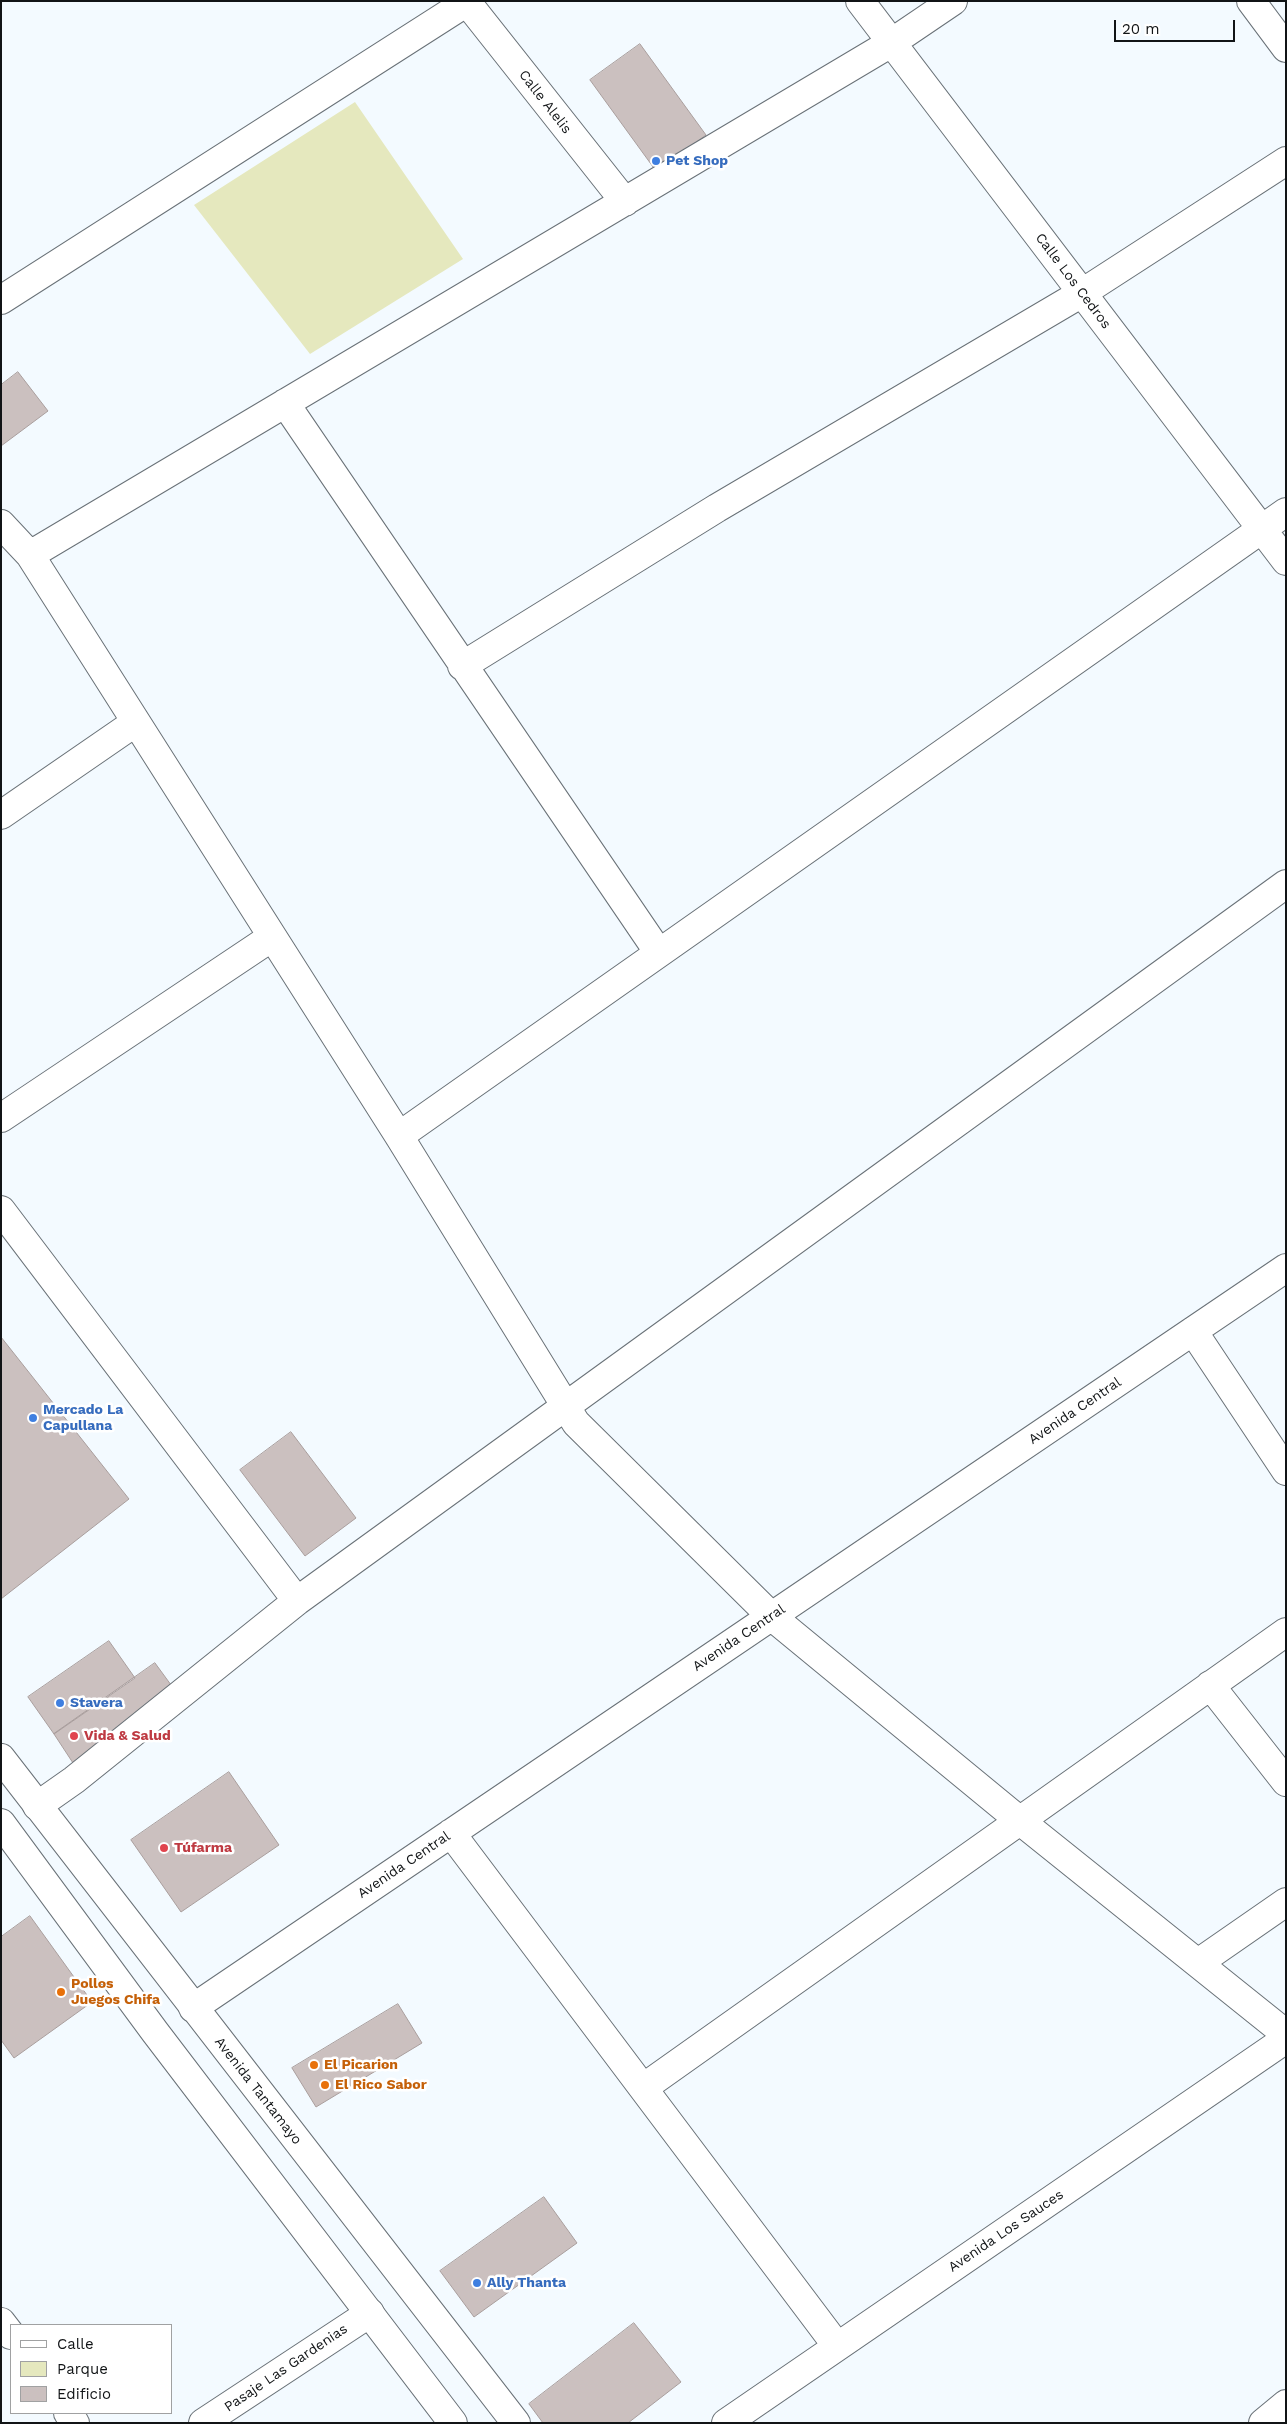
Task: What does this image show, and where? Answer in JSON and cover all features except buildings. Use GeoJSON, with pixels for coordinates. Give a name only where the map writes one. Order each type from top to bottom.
{"type":"FeatureCollection","features":[{"type":"Feature","properties":{"kind":"street","name":"Calle Los Cedros"},"geometry":{"type":"LineString","coordinates":[[860,1],[1286,561]]}},
{"type":"Feature","properties":{"kind":"street"},"geometry":{"type":"LineString","coordinates":[[30,555],[891,44],[953,1]]}},
{"type":"Feature","properties":{"kind":"street"},"geometry":{"type":"LineString","coordinates":[[1251,1],[1286,48]]}},
{"type":"Feature","properties":{"kind":"street"},"geometry":{"type":"LineString","coordinates":[[1,300],[467,2]]}},
{"type":"Feature","properties":{"kind":"street","name":"Calle Alelis"},"geometry":{"type":"LineString","coordinates":[[467,2],[624,202]]}},
{"type":"Feature","properties":{"kind":"street"},"geometry":{"type":"LineString","coordinates":[[462,666],[717,508],[1082,293],[1286,161]]}},
{"type":"Feature","properties":{"kind":"street"},"geometry":{"type":"LineString","coordinates":[[285,404],[658,953]]}},
{"type":"Feature","properties":{"kind":"street"},"geometry":{"type":"LineString","coordinates":[[399,1136],[1286,512]]}},
{"type":"Feature","properties":{"kind":"street"},"geometry":{"type":"LineString","coordinates":[[1,524],[30,555],[399,1136],[576,1422],[772,1616],[1019,1820],[1286,2034]]}},
{"type":"Feature","properties":{"kind":"street"},"geometry":{"type":"LineString","coordinates":[[1,814],[136,722]]}},
{"type":"Feature","properties":{"kind":"street"},"geometry":{"type":"LineString","coordinates":[[37,1806],[74,1780],[298,1601],[1286,884]]}},
{"type":"Feature","properties":{"kind":"street"},"geometry":{"type":"LineString","coordinates":[[1,1118],[272,937]]}},
{"type":"Feature","properties":{"kind":"street"},"geometry":{"type":"LineString","coordinates":[[1,1210],[298,1601]]}},
{"type":"Feature","properties":{"kind":"street","name":"Avenida Central"},"geometry":{"type":"LineString","coordinates":[[193,2008],[1286,1268]]}},
{"type":"Feature","properties":{"kind":"street"},"geometry":{"type":"LineString","coordinates":[[1193,1331],[1286,1471]]}},
{"type":"Feature","properties":{"kind":"street"},"geometry":{"type":"LineString","coordinates":[[643,2088],[1286,1632]]}},
{"type":"Feature","properties":{"kind":"street"},"geometry":{"type":"LineString","coordinates":[[1210,1685],[1286,1782]]}},
{"type":"Feature","properties":{"kind":"street","name":"Avenida Tantamayo"},"geometry":{"type":"LineString","coordinates":[[1,1758],[516,2423]]}},
{"type":"Feature","properties":{"kind":"street"},"geometry":{"type":"LineString","coordinates":[[1,1822],[156,2032],[453,2423]]}},
{"type":"Feature","properties":{"kind":"street"},"geometry":{"type":"LineString","coordinates":[[451,1833],[837,2346]]}},
{"type":"Feature","properties":{"kind":"street"},"geometry":{"type":"LineString","coordinates":[[1198,1963],[1286,1902]]}},
{"type":"Feature","properties":{"kind":"street","name":"Avenida Los Sauces"},"geometry":{"type":"LineString","coordinates":[[726,2423],[1286,2039]]}},
{"type":"Feature","properties":{"kind":"street","name":"Pasaje Las Gardenias"},"geometry":{"type":"LineString","coordinates":[[203,2423],[370,2313]]}},
{"type":"Feature","properties":{"kind":"street"},"geometry":{"type":"LineString","coordinates":[[1,2322],[10,2334]]}},
{"type":"Feature","properties":{"kind":"street"},"geometry":{"type":"LineString","coordinates":[[1263,2423],[1286,2404]]}},
{"type":"Feature","properties":{"kind":"green space"},"geometry":{"type":"Polygon","coordinates":[[[355,102],[463,259],[310,354],[194,205],[355,102]]]}},
{"type":"Feature","properties":{"kind":"place","name":"Pet Shop"},"geometry":{"type":"Point","coordinates":[656,161]}},
{"type":"Feature","properties":{"kind":"place","name":"Mercado La Capullana"},"geometry":{"type":"Point","coordinates":[33,1418]}},
{"type":"Feature","properties":{"kind":"place","name":"Stavera"},"geometry":{"type":"Point","coordinates":[60,1703]}},
{"type":"Feature","properties":{"kind":"place","name":"Vida & Salud"},"geometry":{"type":"Point","coordinates":[74,1736]}},
{"type":"Feature","properties":{"kind":"place","name":"Túfarma"},"geometry":{"type":"Point","coordinates":[164,1848]}},
{"type":"Feature","properties":{"kind":"place","name":"Pollos Juegos Chifa"},"geometry":{"type":"Point","coordinates":[61,1992]}},
{"type":"Feature","properties":{"kind":"place","name":"El Picarion"},"geometry":{"type":"Point","coordinates":[314,2065]}},
{"type":"Feature","properties":{"kind":"place","name":"El Rico Sabor"},"geometry":{"type":"Point","coordinates":[325,2085]}},
{"type":"Feature","properties":{"kind":"place","name":"Ally Thanta"},"geometry":{"type":"Point","coordinates":[477,2283]}}]}
